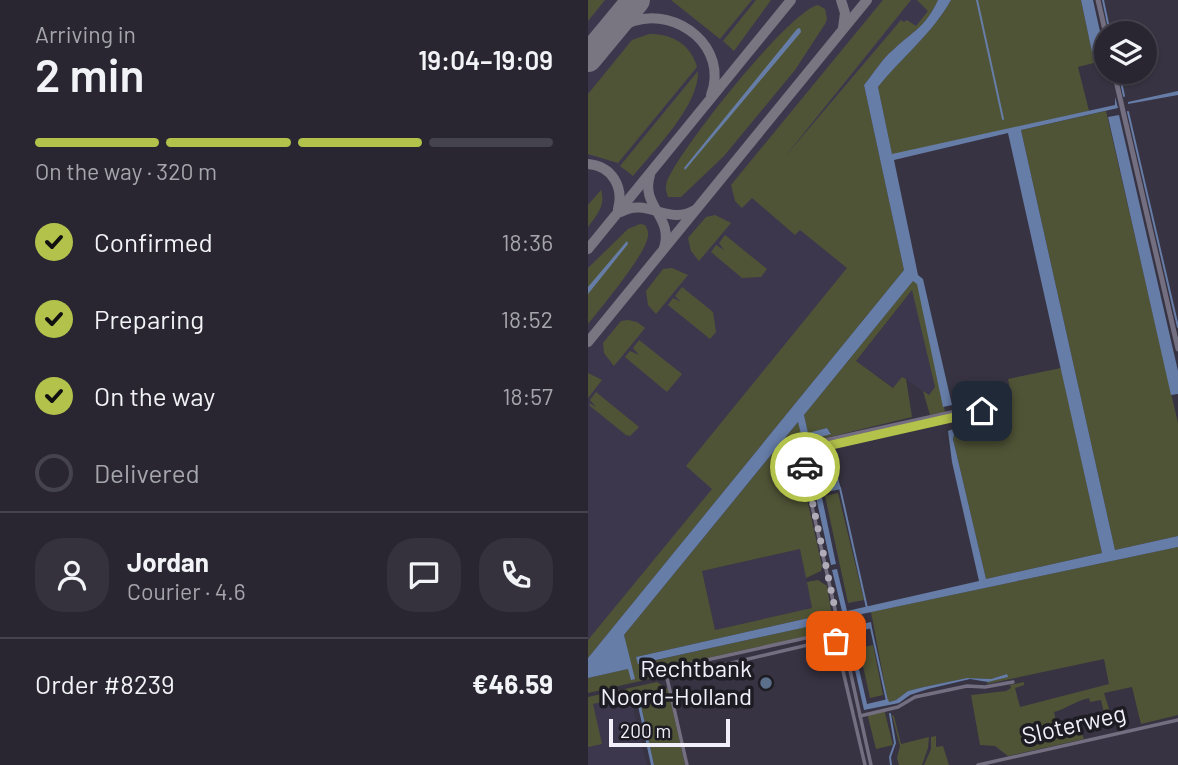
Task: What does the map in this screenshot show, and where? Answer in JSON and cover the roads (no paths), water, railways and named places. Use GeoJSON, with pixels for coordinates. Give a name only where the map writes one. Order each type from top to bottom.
{"type":"FeatureCollection","features":[{"type":"Feature","properties":{"kind":"street"},"geometry":{"type":"LineString","coordinates":[[1098,0],[1103,21]]}},
{"type":"Feature","properties":{"kind":"street"},"geometry":{"type":"LineString","coordinates":[[1117,84],[1178,349]]}},
{"type":"Feature","properties":{"kind":"street"},"geometry":{"type":"LineString","coordinates":[[865,765],[836,641],[838,623],[801,457],[812,443],[980,409]]}},
{"type":"Feature","properties":{"kind":"street"},"geometry":{"type":"LineString","coordinates":[[687,765],[667,678],[669,670],[828,633],[838,634]]}},
{"type":"Feature","properties":{"kind":"street"},"geometry":{"type":"LineString","coordinates":[[838,634],[844,643],[872,765]]}},
{"type":"Feature","properties":{"kind":"street"},"geometry":{"type":"LineString","coordinates":[[667,678],[829,640],[836,641]]}},
{"type":"Feature","properties":{"kind":"street"},"geometry":{"type":"LineString","coordinates":[[855,718],[898,708],[915,697],[967,686],[985,687],[1013,682]]}},
{"type":"Feature","properties":{"kind":"street","name":"Sloterweg"},"geometry":{"type":"LineString","coordinates":[[978,765],[1178,720]]}},
{"type":"Feature","properties":{"kind":"water"},"geometry":{"type":"Polygon","coordinates":[[[938,0],[951,0],[926,35],[878,87],[892,154],[1115,105],[1115,97],[1118,108],[1021,130],[1115,550],[1178,536],[1178,547],[848,617],[849,627],[871,622],[872,628],[851,633],[852,639],[849,640],[832,570],[837,569],[847,611],[979,581],[952,462],[948,431],[956,428],[953,439],[986,579],[1102,553],[1008,133],[894,160],[918,275],[923,279],[952,405],[943,407],[917,284],[913,281],[804,415],[808,433],[827,428],[831,434],[803,442],[798,422],[624,635],[635,679],[631,680],[628,669],[588,678],[588,658],[904,270],[864,85],[889,54],[924,23],[938,0]]]}},
{"type":"Feature","properties":{"kind":"water"},"geometry":{"type":"Polygon","coordinates":[[[1081,0],[1093,0],[1098,21],[1094,21],[1093,57],[1081,0]]]}},
{"type":"Feature","properties":{"kind":"water"},"geometry":{"type":"Polygon","coordinates":[[[800,28],[801,32],[685,170],[684,168],[800,28]]]}},
{"type":"Feature","properties":{"kind":"water"},"geometry":{"type":"Polygon","coordinates":[[[1178,91],[1178,95],[1128,104],[1128,102],[1178,91]]]}},
{"type":"Feature","properties":{"kind":"water"},"geometry":{"type":"Polygon","coordinates":[[[1119,115],[1178,371],[1178,394],[1171,395],[1108,117],[1119,115]]]}},
{"type":"Feature","properties":{"kind":"water"},"geometry":{"type":"Polygon","coordinates":[[[627,241],[628,244],[588,294],[588,287],[627,241]]]}},
{"type":"Feature","properties":{"kind":"water"},"geometry":{"type":"Polygon","coordinates":[[[813,465],[819,486],[839,482],[841,489],[821,493],[836,564],[831,565],[809,466],[813,465]]]}},
{"type":"Feature","properties":{"kind":"water"},"geometry":{"type":"Polygon","coordinates":[[[822,615],[825,623],[638,664],[636,657],[822,615]]]}},
{"type":"Feature","properties":{"kind":"water"},"geometry":{"type":"Polygon","coordinates":[[[854,647],[867,704],[888,699],[889,702],[908,691],[967,678],[991,679],[1007,674],[1008,677],[988,682],[970,679],[910,695],[899,703],[864,710],[850,648],[854,647]]]}},
{"type":"Feature","properties":{"kind":"water"},"geometry":{"type":"Polygon","coordinates":[[[635,692],[638,692],[654,765],[651,765],[635,692]]]}},
{"type":"Feature","properties":{"kind":"waterway"},"geometry":{"type":"LineString","coordinates":[[977,0],[1003,119]]}},
{"type":"Feature","properties":{"kind":"waterway"},"geometry":{"type":"LineString","coordinates":[[1103,0],[1107,21]]}},
{"type":"Feature","properties":{"kind":"waterway"},"geometry":{"type":"LineString","coordinates":[[1122,84],[1124,96]]}},
{"type":"Feature","properties":{"kind":"waterway"},"geometry":{"type":"LineString","coordinates":[[1128,112],[1178,327]]}},
{"type":"Feature","properties":{"kind":"waterway"},"geometry":{"type":"LineString","coordinates":[[833,459],[838,482]]}},
{"type":"Feature","properties":{"kind":"waterway"},"geometry":{"type":"LineString","coordinates":[[840,488],[867,608]]}},
{"type":"Feature","properties":{"kind":"waterway"},"geometry":{"type":"LineString","coordinates":[[871,628],[887,701]]}},
{"type":"Feature","properties":{"kind":"waterway"},"geometry":{"type":"LineString","coordinates":[[890,714],[895,743],[890,757],[891,765]]}},
{"type":"Feature","properties":{"kind":"place","name":"Rechtbank Noord-Holland"},"geometry":{"type":"Point","coordinates":[766,683]}}]}
